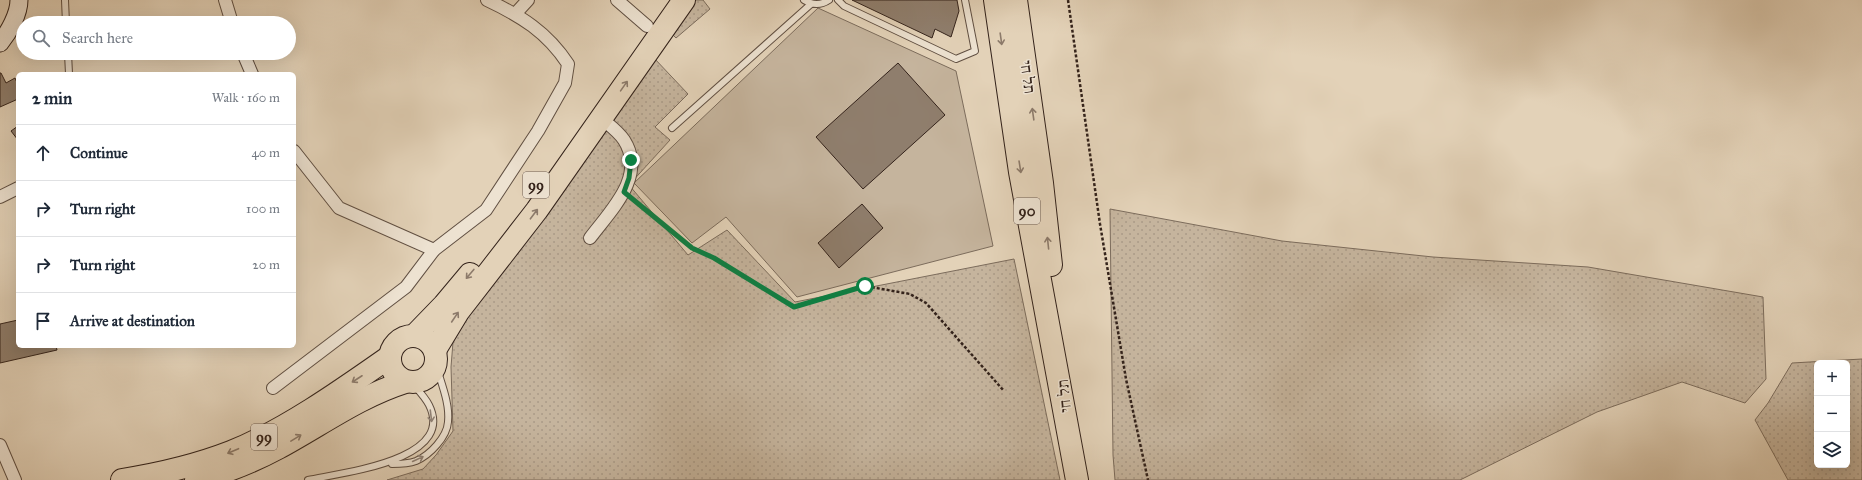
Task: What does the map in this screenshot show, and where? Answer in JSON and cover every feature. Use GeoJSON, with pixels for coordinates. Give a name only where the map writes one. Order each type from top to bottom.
{"type":"FeatureCollection","features":[{"type":"Feature","properties":{"kind":"highway","name":"99"},"geometry":{"type":"LineString","coordinates":[[122,480],[163,473],[200,463],[257,440],[326,399],[390,357],[391,350],[400,339],[414,336],[444,305],[501,235],[666,0]]}},
{"type":"Feature","properties":{"kind":"highway","name":"99"},"geometry":{"type":"LineString","coordinates":[[196,480],[215,475],[277,449],[357,401],[409,382],[427,378],[433,372],[435,357],[458,312],[537,210],[684,0]]}},
{"type":"Feature","properties":{"kind":"highway","name":"תל חי"},"geometry":{"type":"LineString","coordinates":[[995,0],[1020,172],[1067,421]]}},
{"type":"Feature","properties":{"kind":"highway","name":"תל חי"},"geometry":{"type":"LineString","coordinates":[[1016,0],[1042,183],[1067,421]]}},
{"type":"Feature","properties":{"kind":"highway"},"geometry":{"type":"LineString","coordinates":[[414,336],[426,340],[435,357]]}},
{"type":"Feature","properties":{"kind":"highway"},"geometry":{"type":"LineString","coordinates":[[390,357],[393,372],[409,382]]}},
{"type":"Feature","properties":{"kind":"highway","name":"90"},"geometry":{"type":"LineString","coordinates":[[1067,421],[1077,480]]}},
{"type":"Feature","properties":{"kind":"street"},"geometry":{"type":"LineString","coordinates":[[0,43],[6,36],[14,18],[19,0]]}},
{"type":"Feature","properties":{"kind":"street"},"geometry":{"type":"LineString","coordinates":[[225,0],[230,16]]}},
{"type":"Feature","properties":{"kind":"street"},"geometry":{"type":"LineString","coordinates":[[272,388],[406,287],[434,250],[486,210],[538,131],[565,83],[568,64],[555,46],[516,13],[487,0]]}},
{"type":"Feature","properties":{"kind":"street"},"geometry":{"type":"LineString","coordinates":[[516,13],[528,0]]}},
{"type":"Feature","properties":{"kind":"street"},"geometry":{"type":"LineString","coordinates":[[617,0],[648,26]]}},
{"type":"Feature","properties":{"kind":"street"},"geometry":{"type":"LineString","coordinates":[[246,60],[251,72]]}},
{"type":"Feature","properties":{"kind":"street"},"geometry":{"type":"LineString","coordinates":[[590,238],[624,192],[631,169],[628,149],[623,139],[601,118]]}},
{"type":"Feature","properties":{"kind":"street"},"geometry":{"type":"LineString","coordinates":[[296,154],[339,208],[434,250]]}},
{"type":"Feature","properties":{"kind":"street"},"geometry":{"type":"LineString","coordinates":[[0,197],[16,189]]}},
{"type":"Feature","properties":{"kind":"street"},"geometry":{"type":"LineString","coordinates":[[0,445],[15,480]]}},
{"type":"Feature","properties":{"kind":"lane"},"geometry":{"type":"LineString","coordinates":[[65,0],[66,16]]}},
{"type":"Feature","properties":{"kind":"lane"},"geometry":{"type":"LineString","coordinates":[[804,0],[812,4],[818,4],[829,0]]}},
{"type":"Feature","properties":{"kind":"lane"},"geometry":{"type":"LineString","coordinates":[[838,0],[844,6],[956,60],[976,51],[965,0]]}},
{"type":"Feature","properties":{"kind":"lane"},"geometry":{"type":"LineString","coordinates":[[672,128],[812,4]]}},
{"type":"Feature","properties":{"kind":"lane"},"geometry":{"type":"LineString","coordinates":[[68,60],[69,72]]}},
{"type":"Feature","properties":{"kind":"lane"},"geometry":{"type":"LineString","coordinates":[[380,465],[416,461],[427,454],[439,442],[448,423],[448,411],[435,357]]}},
{"type":"Feature","properties":{"kind":"lane"},"geometry":{"type":"LineString","coordinates":[[308,480],[380,465],[400,459],[417,449],[428,435],[432,427],[432,417],[430,406],[409,382]]}},
{"type":"Feature","properties":{"kind":"path"},"geometry":{"type":"LineString","coordinates":[[1068,0],[1100,224],[1123,364],[1148,480]]}},
{"type":"Feature","properties":{"kind":"path"},"geometry":{"type":"LineString","coordinates":[[624,192],[692,248],[714,258],[794,307],[865,286],[910,294],[926,303],[1004,391]]}},
{"type":"Feature","properties":{"kind":"shaded area"},"geometry":{"type":"Polygon","coordinates":[[[688,0],[703,0],[710,9],[676,38],[667,29],[688,0]]]}},
{"type":"Feature","properties":{"kind":"shaded area"},"geometry":{"type":"Polygon","coordinates":[[[818,8],[956,71],[993,246],[797,297],[726,217],[692,243],[634,183],[818,8]]]}},
{"type":"Feature","properties":{"kind":"shaded area"},"geometry":{"type":"Polygon","coordinates":[[[654,58],[688,94],[655,127],[670,140],[629,185],[688,255],[727,230],[795,302],[1014,259],[1060,480],[387,480],[423,469],[436,455],[453,431],[451,367],[453,342],[482,294],[654,58]]]}},
{"type":"Feature","properties":{"kind":"shaded area"},"geometry":{"type":"Polygon","coordinates":[[[1110,209],[1282,241],[1433,257],[1588,267],[1763,297],[1766,379],[1745,403],[1682,382],[1597,412],[1460,480],[1115,480],[1113,455],[1110,209]]]}},
{"type":"Feature","properties":{"kind":"shaded area"},"geometry":{"type":"Polygon","coordinates":[[[1862,359],[1862,480],[1788,480],[1755,420],[1768,403],[1792,363],[1814,362],[1814,468],[1850,468],[1850,360],[1844,360],[1862,359]]]}},
{"type":"Feature","properties":{"kind":"building"},"geometry":{"type":"Polygon","coordinates":[[[852,0],[957,0],[959,11],[951,37],[935,29],[932,38],[852,0]]]}},
{"type":"Feature","properties":{"kind":"building"},"geometry":{"type":"Polygon","coordinates":[[[898,63],[945,115],[863,189],[816,137],[898,63]]]}},
{"type":"Feature","properties":{"kind":"building"},"geometry":{"type":"Polygon","coordinates":[[[1,73],[6,83],[15,78],[16,100],[0,107],[1,73]]]}},
{"type":"Feature","properties":{"kind":"building"},"geometry":{"type":"Polygon","coordinates":[[[16,127],[16,137],[11,131],[16,127]]]}},
{"type":"Feature","properties":{"kind":"building"},"geometry":{"type":"Polygon","coordinates":[[[862,204],[883,228],[839,268],[818,243],[862,204]]]}},
{"type":"Feature","properties":{"kind":"building"},"geometry":{"type":"Polygon","coordinates":[[[16,320],[16,348],[56,348],[57,350],[0,363],[0,324],[16,320]]]}},
{"type":"Feature","properties":{"kind":"route"},"geometry":{"type":"LineString","coordinates":[[631,160],[631,169],[624,192],[692,248],[714,258],[775,297],[794,307],[865,286]]}}]}
